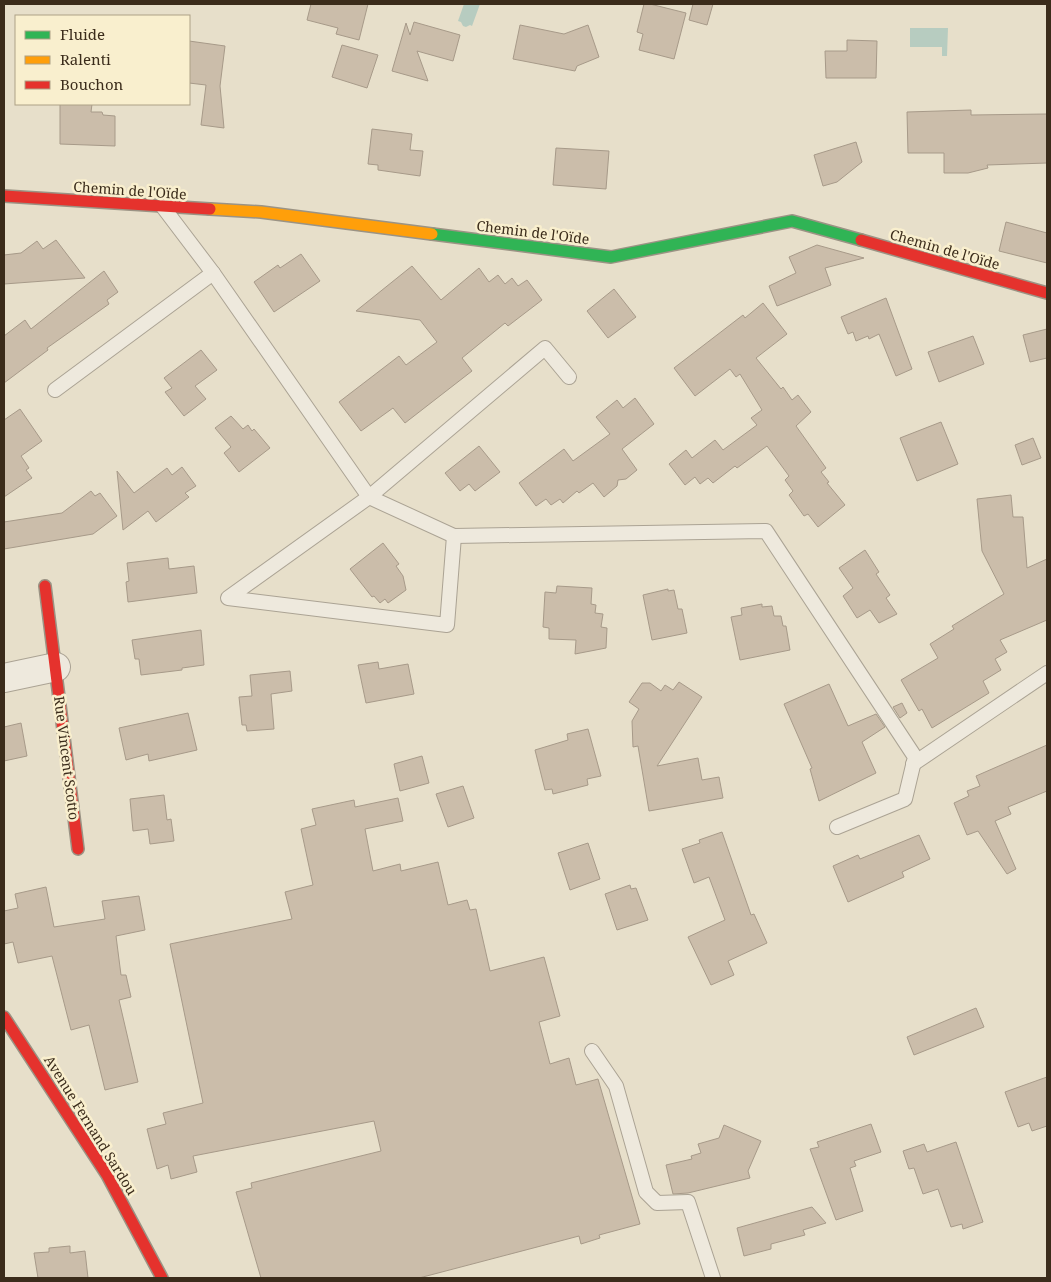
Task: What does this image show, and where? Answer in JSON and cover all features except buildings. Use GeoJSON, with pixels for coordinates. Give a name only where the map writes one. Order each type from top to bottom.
{"type":"FeatureCollection","features":[{"type":"Feature","properties":{"kind":"street","name":"Chemin de l'Oïde"},"geometry":{"type":"LineString","coordinates":[[4,196],[163,208],[261,212],[611,257],[792,221],[1047,293]]}},
{"type":"Feature","properties":{"kind":"street","name":"Rue Vincent Scotto"},"geometry":{"type":"LineString","coordinates":[[45,586],[78,849]]}},
{"type":"Feature","properties":{"kind":"street"},"geometry":{"type":"LineString","coordinates":[[4,678],[56,667]]}},
{"type":"Feature","properties":{"kind":"street","name":"Avenue Fernand Sardou"},"geometry":{"type":"LineString","coordinates":[[4,1017],[107,1175],[162,1278]]}},
{"type":"Feature","properties":{"kind":"lane"},"geometry":{"type":"LineString","coordinates":[[163,208],[213,273],[369,497],[454,536],[766,530],[915,757],[905,799],[837,827]]}},
{"type":"Feature","properties":{"kind":"lane"},"geometry":{"type":"LineString","coordinates":[[55,390],[213,273]]}},
{"type":"Feature","properties":{"kind":"lane"},"geometry":{"type":"LineString","coordinates":[[454,536],[447,625],[228,598],[369,497],[545,348],[569,377]]}},
{"type":"Feature","properties":{"kind":"lane"},"geometry":{"type":"LineString","coordinates":[[914,764],[1047,673]]}},
{"type":"Feature","properties":{"kind":"lane"},"geometry":{"type":"LineString","coordinates":[[592,1051],[616,1086],[646,1192],[657,1203],[688,1202],[713,1278]]}},
{"type":"Feature","properties":{"kind":"shaded area"},"geometry":{"type":"Polygon","coordinates":[[[464,4],[480,4],[472,26],[463,26],[458,21],[464,4]]]}},
{"type":"Feature","properties":{"kind":"shaded area"},"geometry":{"type":"Polygon","coordinates":[[[910,28],[948,28],[947,56],[942,56],[942,47],[910,47],[910,28]]]}},
{"type":"Feature","properties":{"kind":"traffic: fast"},"geometry":{"type":"LineString","coordinates":[[432,234],[611,257],[792,221],[861,240]]}},
{"type":"Feature","properties":{"kind":"traffic: slow"},"geometry":{"type":"LineString","coordinates":[[210,209],[261,212],[432,234]]}},
{"type":"Feature","properties":{"kind":"traffic: jam"},"geometry":{"type":"LineString","coordinates":[[4,196],[210,209]]}},
{"type":"Feature","properties":{"kind":"traffic: jam"},"geometry":{"type":"LineString","coordinates":[[861,240],[1047,293]]}},
{"type":"Feature","properties":{"kind":"traffic: jam"},"geometry":{"type":"LineString","coordinates":[[45,586],[78,849]]}},
{"type":"Feature","properties":{"kind":"traffic: jam"},"geometry":{"type":"LineString","coordinates":[[4,1017],[107,1175],[162,1278]]}}]}
